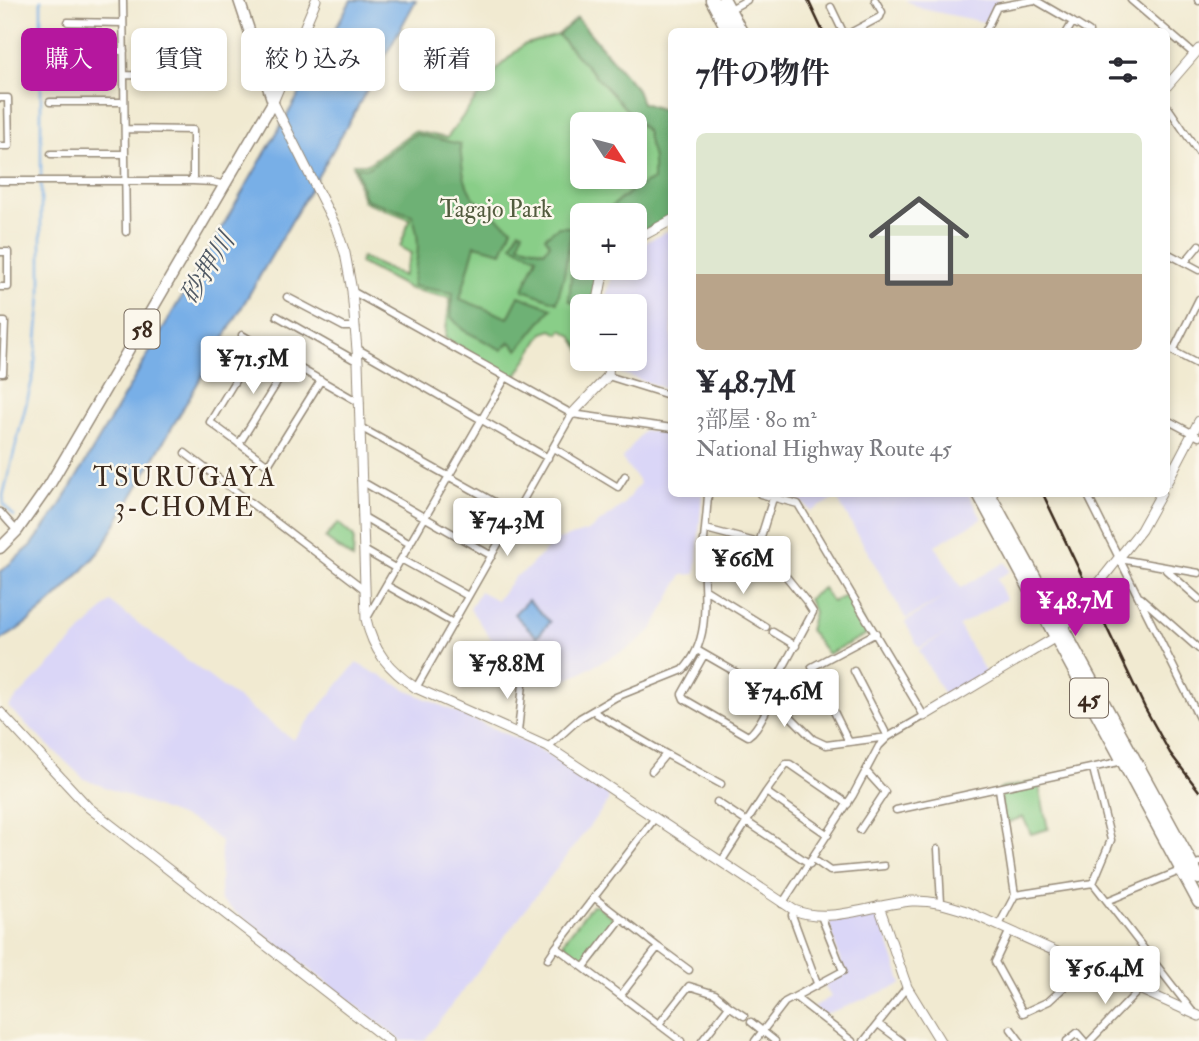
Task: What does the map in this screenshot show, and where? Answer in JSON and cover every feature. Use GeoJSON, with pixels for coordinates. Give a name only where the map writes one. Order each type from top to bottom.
{"type":"FeatureCollection","features":[{"type":"Feature","properties":{"kind":"highway"},"geometry":{"type":"LineString","coordinates":[[712,0],[724,8],[738,28]]}},
{"type":"Feature","properties":{"kind":"highway"},"geometry":{"type":"LineString","coordinates":[[724,8],[728,28]]}},
{"type":"Feature","properties":{"kind":"highway","name":"45"},"geometry":{"type":"LineString","coordinates":[[981,497],[1127,759],[1199,878]]}},
{"type":"Feature","properties":{"kind":"highway","name":"45"},"geometry":{"type":"LineString","coordinates":[[990,497],[1059,634]]}},
{"type":"Feature","properties":{"kind":"highway","name":"45"},"geometry":{"type":"LineString","coordinates":[[1191,867],[1199,902]]}},
{"type":"Feature","properties":{"kind":"main road"},"geometry":{"type":"LineString","coordinates":[[239,0],[273,102]]}},
{"type":"Feature","properties":{"kind":"main road","name":"58"},"geometry":{"type":"LineString","coordinates":[[0,548],[17,531],[50,484],[273,102]]}},
{"type":"Feature","properties":{"kind":"street"},"geometry":{"type":"LineString","coordinates":[[123,0],[126,232]]}},
{"type":"Feature","properties":{"kind":"street"},"geometry":{"type":"LineString","coordinates":[[316,0],[273,102],[342,242],[352,291],[358,349],[366,619],[369,636],[381,657],[397,675],[416,688],[548,747],[794,910],[813,917],[910,901],[941,903],[999,925],[1196,1014]]}},
{"type":"Feature","properties":{"kind":"street"},"geometry":{"type":"LineString","coordinates":[[724,8],[747,0]]}},
{"type":"Feature","properties":{"kind":"street"},"geometry":{"type":"LineString","coordinates":[[859,28],[880,17],[882,12],[875,0]]}},
{"type":"Feature","properties":{"kind":"street"},"geometry":{"type":"LineString","coordinates":[[987,28],[997,8],[1035,0],[1083,28]]}},
{"type":"Feature","properties":{"kind":"street"},"geometry":{"type":"LineString","coordinates":[[1131,0],[1167,28]]}},
{"type":"Feature","properties":{"kind":"street"},"geometry":{"type":"LineString","coordinates":[[831,7],[841,28]]}},
{"type":"Feature","properties":{"kind":"street"},"geometry":{"type":"LineString","coordinates":[[68,22],[124,23]]}},
{"type":"Feature","properties":{"kind":"street"},"geometry":{"type":"LineString","coordinates":[[1069,28],[1073,22]]}},
{"type":"Feature","properties":{"kind":"street"},"geometry":{"type":"LineString","coordinates":[[1170,30],[1197,51],[1170,82]]}},
{"type":"Feature","properties":{"kind":"street"},"geometry":{"type":"LineString","coordinates":[[117,51],[124,51]]}},
{"type":"Feature","properties":{"kind":"street"},"geometry":{"type":"LineString","coordinates":[[125,75],[131,75]]}},
{"type":"Feature","properties":{"kind":"street"},"geometry":{"type":"LineString","coordinates":[[0,98],[8,98],[9,146],[0,146]]}},
{"type":"Feature","properties":{"kind":"street"},"geometry":{"type":"LineString","coordinates":[[50,102],[124,102]]}},
{"type":"Feature","properties":{"kind":"street"},"geometry":{"type":"LineString","coordinates":[[1170,110],[1199,153]]}},
{"type":"Feature","properties":{"kind":"street"},"geometry":{"type":"LineString","coordinates":[[125,129],[193,130],[193,181]]}},
{"type":"Feature","properties":{"kind":"street"},"geometry":{"type":"LineString","coordinates":[[51,154],[124,154]]}},
{"type":"Feature","properties":{"kind":"street"},"geometry":{"type":"LineString","coordinates":[[0,181],[193,181],[225,185]]}},
{"type":"Feature","properties":{"kind":"street"},"geometry":{"type":"LineString","coordinates":[[647,234],[668,222]]}},
{"type":"Feature","properties":{"kind":"street"},"geometry":{"type":"LineString","coordinates":[[1185,262],[1199,245]]}},
{"type":"Feature","properties":{"kind":"street"},"geometry":{"type":"LineString","coordinates":[[0,252],[8,252],[8,287],[0,287]]}},
{"type":"Feature","properties":{"kind":"street"},"geometry":{"type":"LineString","coordinates":[[1170,255],[1199,270]]}},
{"type":"Feature","properties":{"kind":"street"},"geometry":{"type":"LineString","coordinates":[[352,291],[572,414],[668,427]]}},
{"type":"Feature","properties":{"kind":"street"},"geometry":{"type":"LineString","coordinates":[[287,297],[344,327],[355,327]]}},
{"type":"Feature","properties":{"kind":"street"},"geometry":{"type":"LineString","coordinates":[[1199,299],[1170,349],[1199,365]]}},
{"type":"Feature","properties":{"kind":"street"},"geometry":{"type":"LineString","coordinates":[[277,316],[358,362]]}},
{"type":"Feature","properties":{"kind":"street"},"geometry":{"type":"LineString","coordinates":[[0,322],[5,322],[3,373],[0,373]]}},
{"type":"Feature","properties":{"kind":"street"},"geometry":{"type":"LineString","coordinates":[[242,335],[360,403]]}},
{"type":"Feature","properties":{"kind":"street"},"geometry":{"type":"LineString","coordinates":[[258,343],[210,422],[268,465],[321,380]]}},
{"type":"Feature","properties":{"kind":"street"},"geometry":{"type":"LineString","coordinates":[[358,349],[548,458]]}},
{"type":"Feature","properties":{"kind":"street"},"geometry":{"type":"LineString","coordinates":[[239,444],[290,362]]}},
{"type":"Feature","properties":{"kind":"street"},"geometry":{"type":"LineString","coordinates":[[416,688],[572,414],[608,376],[609,371]]}},
{"type":"Feature","properties":{"kind":"street"},"geometry":{"type":"LineString","coordinates":[[608,376],[668,395]]}},
{"type":"Feature","properties":{"kind":"street"},"geometry":{"type":"LineString","coordinates":[[366,619],[506,377]]}},
{"type":"Feature","properties":{"kind":"street"},"geometry":{"type":"LineString","coordinates":[[1170,477],[1196,435],[1199,421]]}},
{"type":"Feature","properties":{"kind":"street"},"geometry":{"type":"LineString","coordinates":[[1170,422],[1196,435]]}},
{"type":"Feature","properties":{"kind":"street"},"geometry":{"type":"LineString","coordinates":[[360,427],[516,514]]}},
{"type":"Feature","properties":{"kind":"street"},"geometry":{"type":"LineString","coordinates":[[554,448],[618,487],[625,476]]}},
{"type":"Feature","properties":{"kind":"street"},"geometry":{"type":"LineString","coordinates":[[185,453],[365,589]]}},
{"type":"Feature","properties":{"kind":"street"},"geometry":{"type":"LineString","coordinates":[[361,481],[492,556]]}},
{"type":"Feature","properties":{"kind":"street"},"geometry":{"type":"LineString","coordinates":[[548,747],[580,718],[616,696],[683,670],[697,650],[706,590],[703,578],[708,497]]}},
{"type":"Feature","properties":{"kind":"street"},"geometry":{"type":"LineString","coordinates":[[760,543],[773,497]]}},
{"type":"Feature","properties":{"kind":"street"},"geometry":{"type":"LineString","coordinates":[[779,497],[798,505],[924,716]]}},
{"type":"Feature","properties":{"kind":"street"},"geometry":{"type":"LineString","coordinates":[[1089,497],[1199,718]]}},
{"type":"Feature","properties":{"kind":"street"},"geometry":{"type":"LineString","coordinates":[[782,904],[848,804],[879,746],[888,737],[1059,634],[1090,592],[1120,559],[1159,497]]}},
{"type":"Feature","properties":{"kind":"street"},"geometry":{"type":"LineString","coordinates":[[0,512],[17,531]]}},
{"type":"Feature","properties":{"kind":"street"},"geometry":{"type":"LineString","coordinates":[[362,516],[410,544]]}},
{"type":"Feature","properties":{"kind":"street"},"geometry":{"type":"LineString","coordinates":[[706,529],[760,543],[813,612],[770,692]]}},
{"type":"Feature","properties":{"kind":"street"},"geometry":{"type":"LineString","coordinates":[[363,550],[395,568]]}},
{"type":"Feature","properties":{"kind":"street"},"geometry":{"type":"LineString","coordinates":[[401,559],[468,596]]}},
{"type":"Feature","properties":{"kind":"street"},"geometry":{"type":"LineString","coordinates":[[1120,559],[1199,573]]}},
{"type":"Feature","properties":{"kind":"street"},"geometry":{"type":"LineString","coordinates":[[1165,569],[1199,598]]}},
{"type":"Feature","properties":{"kind":"street"},"geometry":{"type":"LineString","coordinates":[[386,585],[453,623]]}},
{"type":"Feature","properties":{"kind":"street"},"geometry":{"type":"LineString","coordinates":[[706,590],[766,627]]}},
{"type":"Feature","properties":{"kind":"street"},"geometry":{"type":"LineString","coordinates":[[1137,595],[1199,649]]}},
{"type":"Feature","properties":{"kind":"street"},"geometry":{"type":"LineString","coordinates":[[773,632],[796,646]]}},
{"type":"Feature","properties":{"kind":"street"},"geometry":{"type":"LineString","coordinates":[[849,742],[812,667],[876,633]]}},
{"type":"Feature","properties":{"kind":"street"},"geometry":{"type":"LineString","coordinates":[[697,650],[770,692],[774,700],[813,739],[826,745],[888,737]]}},
{"type":"Feature","properties":{"kind":"street"},"geometry":{"type":"LineString","coordinates":[[704,655],[682,694],[684,699],[748,736],[753,733],[765,709],[774,700]]}},
{"type":"Feature","properties":{"kind":"street"},"geometry":{"type":"LineString","coordinates":[[854,671],[888,737]]}},
{"type":"Feature","properties":{"kind":"street"},"geometry":{"type":"LineString","coordinates":[[518,732],[524,674]]}},
{"type":"Feature","properties":{"kind":"street"},"geometry":{"type":"LineString","coordinates":[[594,710],[721,784]]}},
{"type":"Feature","properties":{"kind":"street"},"geometry":{"type":"LineString","coordinates":[[0,712],[88,807],[389,1041]]}},
{"type":"Feature","properties":{"kind":"street"},"geometry":{"type":"LineString","coordinates":[[652,771],[666,754]]}},
{"type":"Feature","properties":{"kind":"street"},"geometry":{"type":"LineString","coordinates":[[896,810],[1093,769],[1127,759]]}},
{"type":"Feature","properties":{"kind":"street"},"geometry":{"type":"LineString","coordinates":[[721,862],[786,764],[790,764],[848,804]]}},
{"type":"Feature","properties":{"kind":"street"},"geometry":{"type":"LineString","coordinates":[[1093,769],[1111,840],[1093,883]]}},
{"type":"Feature","properties":{"kind":"street"},"geometry":{"type":"LineString","coordinates":[[860,830],[885,792],[866,771]]}},
{"type":"Feature","properties":{"kind":"street"},"geometry":{"type":"LineString","coordinates":[[999,789],[1014,895],[999,925]]}},
{"type":"Feature","properties":{"kind":"street"},"geometry":{"type":"LineString","coordinates":[[766,792],[828,835]]}},
{"type":"Feature","properties":{"kind":"street"},"geometry":{"type":"LineString","coordinates":[[717,802],[747,823],[830,871],[884,866]]}},
{"type":"Feature","properties":{"kind":"street"},"geometry":{"type":"LineString","coordinates":[[548,958],[655,818]]}},
{"type":"Feature","properties":{"kind":"street"},"geometry":{"type":"LineString","coordinates":[[938,849],[941,903]]}},
{"type":"Feature","properties":{"kind":"street"},"geometry":{"type":"LineString","coordinates":[[1107,901],[1191,867]]}},
{"type":"Feature","properties":{"kind":"street"},"geometry":{"type":"LineString","coordinates":[[1014,895],[1093,883]]}},
{"type":"Feature","properties":{"kind":"street"},"geometry":{"type":"LineString","coordinates":[[1093,883],[1196,1014]]}},
{"type":"Feature","properties":{"kind":"street"},"geometry":{"type":"LineString","coordinates":[[595,898],[689,970]]}},
{"type":"Feature","properties":{"kind":"street"},"geometry":{"type":"LineString","coordinates":[[879,906],[907,987],[940,1041]]}},
{"type":"Feature","properties":{"kind":"street"},"geometry":{"type":"LineString","coordinates":[[794,910],[792,915],[817,983]]}},
{"type":"Feature","properties":{"kind":"street"},"geometry":{"type":"LineString","coordinates":[[755,1041],[785,1002],[843,971],[821,916]]}},
{"type":"Feature","properties":{"kind":"street"},"geometry":{"type":"LineString","coordinates":[[584,967],[621,919]]}},
{"type":"Feature","properties":{"kind":"street"},"geometry":{"type":"LineString","coordinates":[[1010,930],[995,962],[1023,1013],[1049,1001],[1088,965]]}},
{"type":"Feature","properties":{"kind":"street"},"geometry":{"type":"LineString","coordinates":[[556,947],[681,1041]]}},
{"type":"Feature","properties":{"kind":"street"},"geometry":{"type":"LineString","coordinates":[[621,995],[658,947]]}},
{"type":"Feature","properties":{"kind":"street"},"geometry":{"type":"LineString","coordinates":[[659,1024],[689,986],[715,994],[744,1016]]}},
{"type":"Feature","properties":{"kind":"street"},"geometry":{"type":"LineString","coordinates":[[864,1041],[907,987]]}},
{"type":"Feature","properties":{"kind":"street"},"geometry":{"type":"LineString","coordinates":[[1090,1041],[1140,989]]}},
{"type":"Feature","properties":{"kind":"street"},"geometry":{"type":"LineString","coordinates":[[795,997],[852,1041]]}},
{"type":"Feature","properties":{"kind":"street"},"geometry":{"type":"LineString","coordinates":[[702,1041],[729,1006]]}},
{"type":"Feature","properties":{"kind":"street"},"geometry":{"type":"LineString","coordinates":[[751,1023],[775,1041]]}},
{"type":"Feature","properties":{"kind":"street"},"geometry":{"type":"LineString","coordinates":[[878,1024],[901,1041]]}},
{"type":"Feature","properties":{"kind":"street"},"geometry":{"type":"LineString","coordinates":[[1011,1029],[1020,1041]]}},
{"type":"Feature","properties":{"kind":"street"},"geometry":{"type":"LineString","coordinates":[[1068,1041],[1077,1033],[1084,1041]]}},
{"type":"Feature","properties":{"kind":"shaded area"},"geometry":{"type":"Polygon","coordinates":[[[905,0],[1003,0],[998,1],[984,22],[922,9],[905,0]]]}},
{"type":"Feature","properties":{"kind":"shaded area"},"geometry":{"type":"Polygon","coordinates":[[[668,231],[668,390],[618,372],[647,371],[647,294],[607,294],[612,280],[647,280],[647,242],[668,231]]]}},
{"type":"Feature","properties":{"kind":"shaded area"},"geometry":{"type":"Polygon","coordinates":[[[644,430],[668,433],[668,497],[702,497],[696,574],[682,575],[652,630],[629,648],[560,683],[534,666],[498,649],[470,609],[480,591],[497,600],[516,576],[525,571],[555,541],[588,531],[623,505],[640,483],[622,459],[644,430]]]}},
{"type":"Feature","properties":{"kind":"shaded area"},"geometry":{"type":"Polygon","coordinates":[[[788,497],[838,497],[811,511],[802,502],[788,497]]]}},
{"type":"Feature","properties":{"kind":"shaded area"},"geometry":{"type":"Polygon","coordinates":[[[844,497],[970,497],[982,519],[935,545],[961,588],[1005,562],[1010,571],[997,579],[1006,599],[959,626],[986,673],[946,698],[919,650],[948,632],[919,648],[905,622],[948,595],[906,619],[838,500],[844,497]]]}},
{"type":"Feature","properties":{"kind":"shaded area"},"geometry":{"type":"Polygon","coordinates":[[[110,602],[293,740],[356,663],[415,694],[533,746],[609,794],[608,802],[424,1041],[402,1041],[220,900],[221,841],[197,823],[84,779],[8,707],[110,602]]]}},
{"type":"Feature","properties":{"kind":"shaded area"},"geometry":{"type":"Polygon","coordinates":[[[868,914],[881,920],[902,984],[824,1015],[813,1007],[831,997],[824,984],[844,973],[829,924],[868,914]]]}},
{"type":"Feature","properties":{"kind":"green space","name":"Tagajo Park"},"geometry":{"type":"Polygon","coordinates":[[[577,18],[636,88],[642,103],[668,112],[668,216],[647,216],[647,203],[570,203],[570,280],[598,280],[594,294],[570,294],[570,335],[562,330],[559,334],[552,330],[543,333],[515,378],[445,338],[450,298],[410,289],[360,263],[361,257],[403,276],[411,253],[400,247],[410,219],[363,201],[353,164],[368,164],[414,131],[447,138],[482,91],[495,91],[495,73],[523,45],[558,35],[577,18]]]}},
{"type":"Feature","properties":{"kind":"green space"},"geometry":{"type":"Polygon","coordinates":[[[577,18],[636,88],[642,103],[668,112],[668,218],[647,230],[647,203],[616,203],[634,189],[648,189],[648,182],[653,180],[648,112],[629,112],[558,35],[577,18]]]}},
{"type":"Feature","properties":{"kind":"green space"},"geometry":{"type":"Polygon","coordinates":[[[415,134],[460,144],[464,175],[472,195],[512,228],[502,252],[475,245],[460,299],[508,318],[519,296],[552,308],[518,350],[510,342],[502,350],[463,330],[451,317],[453,293],[412,286],[418,242],[412,215],[365,199],[356,167],[368,168],[415,134]]]}},
{"type":"Feature","properties":{"kind":"green space"},"geometry":{"type":"Polygon","coordinates":[[[558,227],[570,227],[564,275],[557,302],[523,290],[537,257],[512,245],[519,230],[523,231],[519,244],[544,251],[550,244],[545,237],[558,227]]]}},
{"type":"Feature","properties":{"kind":"green space"},"geometry":{"type":"Polygon","coordinates":[[[571,280],[598,280],[594,294],[570,294],[569,300],[571,280]]]}},
{"type":"Feature","properties":{"kind":"green space"},"geometry":{"type":"Polygon","coordinates":[[[338,523],[354,537],[353,559],[325,538],[338,523]]]}},
{"type":"Feature","properties":{"kind":"green space"},"geometry":{"type":"Polygon","coordinates":[[[823,588],[832,602],[848,595],[869,633],[828,654],[809,630],[814,612],[808,599],[823,588]]]}},
{"type":"Feature","properties":{"kind":"green space"},"geometry":{"type":"Polygon","coordinates":[[[1038,781],[1048,829],[1031,834],[1023,817],[1004,824],[999,789],[1038,781]]]}},
{"type":"Feature","properties":{"kind":"green space"},"geometry":{"type":"Polygon","coordinates":[[[592,905],[597,905],[613,918],[613,923],[586,958],[580,958],[565,946],[564,941],[592,905]]]}},
{"type":"Feature","properties":{"kind":"water"},"geometry":{"type":"Polygon","coordinates":[[[351,0],[416,0],[385,57],[385,28],[336,28],[351,0]]]}},
{"type":"Feature","properties":{"kind":"water","name":"砂押川"},"geometry":{"type":"Polygon","coordinates":[[[301,91],[366,91],[102,548],[55,599],[0,641],[0,572],[31,546],[60,506],[301,91]]]}},
{"type":"Feature","properties":{"kind":"water"},"geometry":{"type":"Polygon","coordinates":[[[528,600],[550,622],[537,637],[514,614],[528,600]]]}},
{"type":"Feature","properties":{"kind":"waterway"},"geometry":{"type":"LineString","coordinates":[[14,516],[4,505],[3,496],[34,373],[41,296],[41,0]]}},
{"type":"Feature","properties":{"kind":"railway"},"geometry":{"type":"LineString","coordinates":[[808,0],[821,28]]}},
{"type":"Feature","properties":{"kind":"railway"},"geometry":{"type":"LineString","coordinates":[[1044,497],[1145,708],[1170,753],[1199,791]]}},
{"type":"Feature","properties":{"kind":"district","name":"TSURUGAYA 3-CHOME"},"geometry":{"type":"Point","coordinates":[185,492]}}]}
